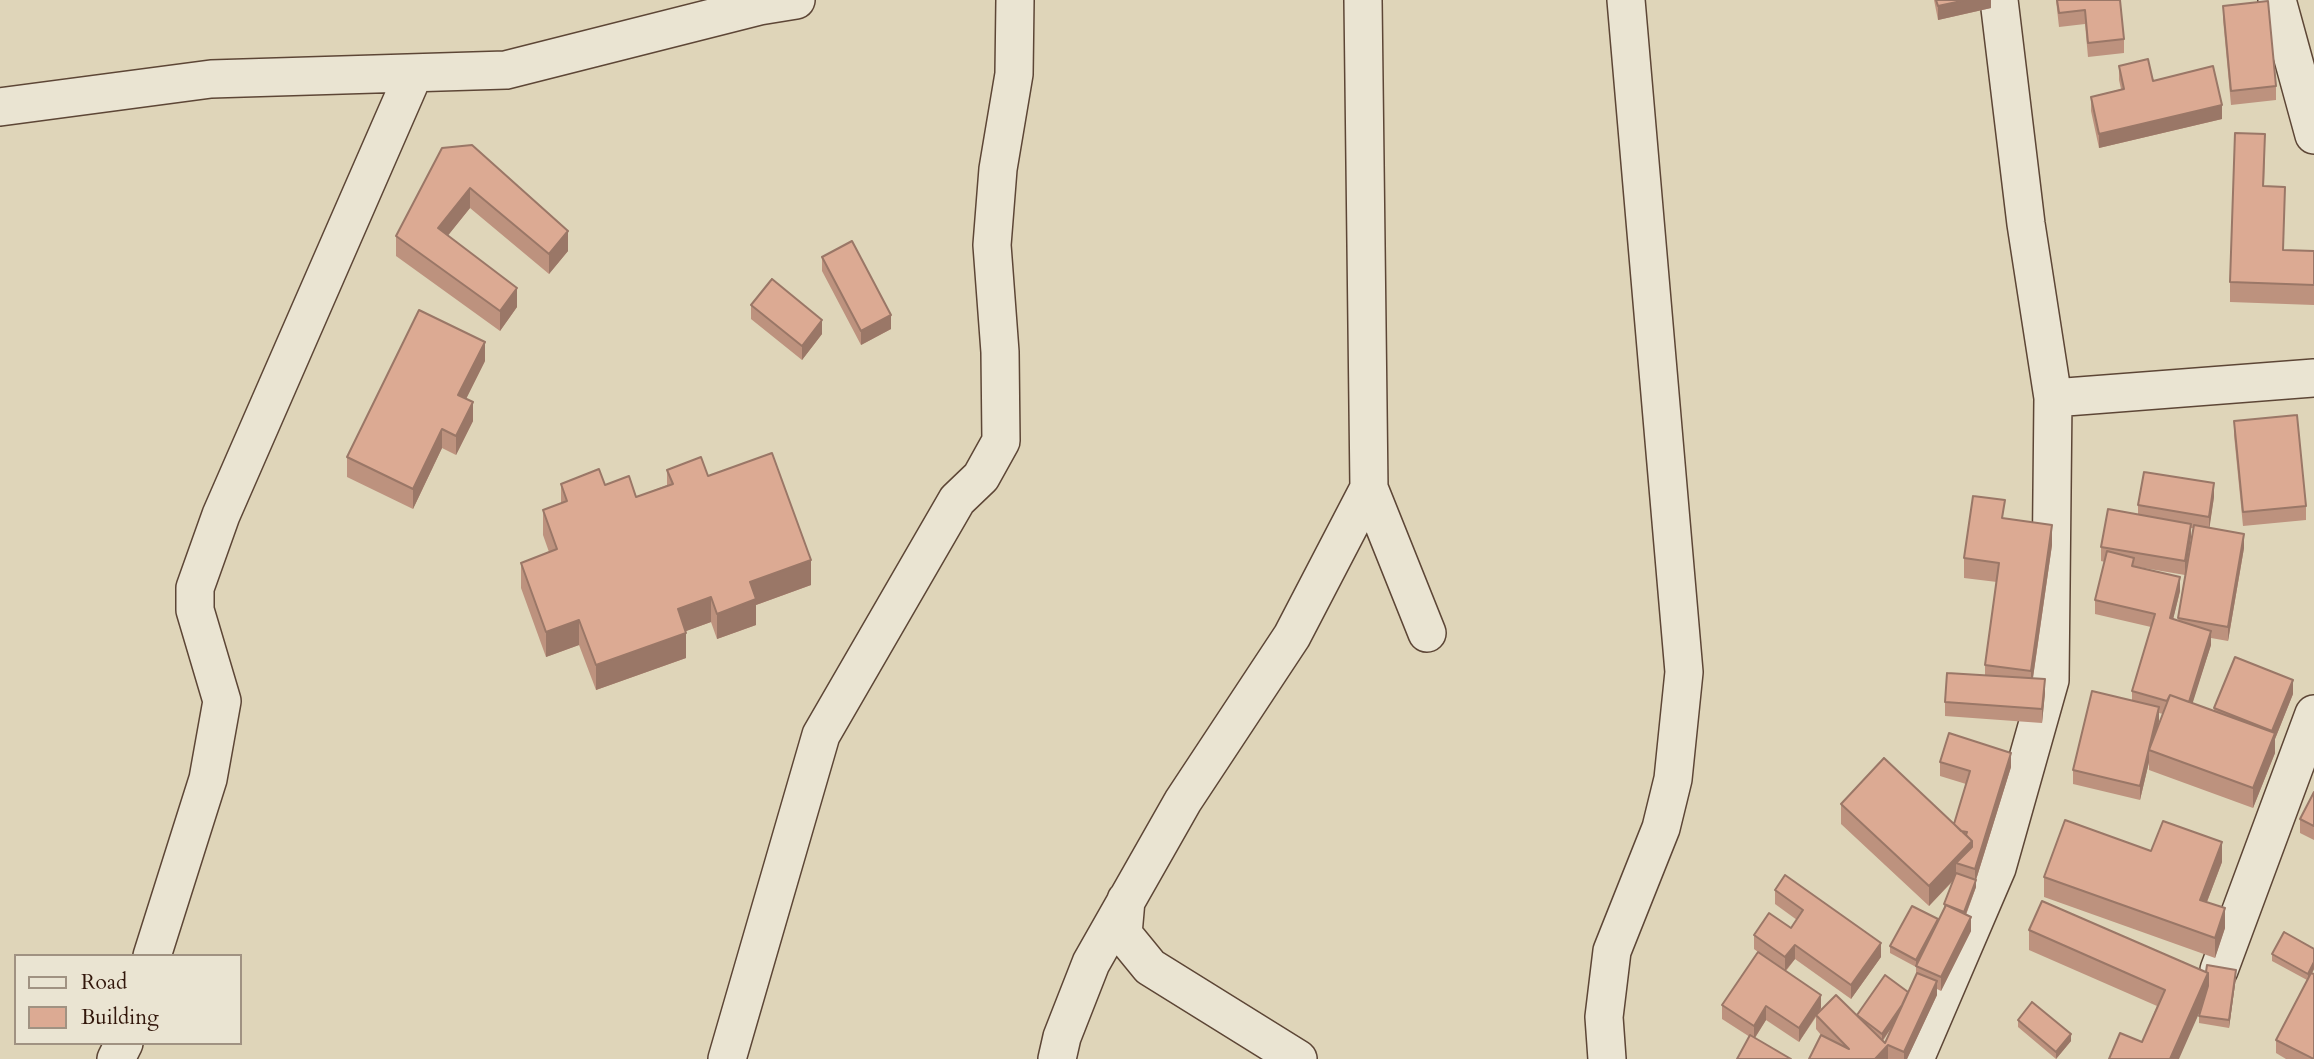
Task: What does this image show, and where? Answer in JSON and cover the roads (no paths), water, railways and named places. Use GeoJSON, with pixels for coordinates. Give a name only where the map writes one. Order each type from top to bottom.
{"type":"FeatureCollection","features":[{"type":"Feature","properties":{"kind":"street"},"geometry":{"type":"LineString","coordinates":[[0,107],[211,79],[506,70],[759,6],[796,0]]}},
{"type":"Feature","properties":{"kind":"street"},"geometry":{"type":"LineString","coordinates":[[727,1059],[821,735],[957,500],[981,477],[1001,441],[1000,352],[992,245],[998,169],[1014,74],[1015,0]]}},
{"type":"Feature","properties":{"kind":"street"},"geometry":{"type":"LineString","coordinates":[[1363,0],[1369,488],[1427,634]]}},
{"type":"Feature","properties":{"kind":"street"},"geometry":{"type":"LineString","coordinates":[[1607,1059],[1604,1017],[1612,951],[1661,828],[1673,779],[1684,672],[1626,0]]}},
{"type":"Feature","properties":{"kind":"street"},"geometry":{"type":"LineString","coordinates":[[1915,1059],[1997,868],[2050,680],[2053,398],[2025,211],[2000,0]]}},
{"type":"Feature","properties":{"kind":"street"},"geometry":{"type":"LineString","coordinates":[[2277,0],[2314,135]]}},
{"type":"Feature","properties":{"kind":"street"},"geometry":{"type":"LineString","coordinates":[[153,954],[208,779],[222,701],[195,610],[195,588],[221,514],[414,73]]}},
{"type":"Feature","properties":{"kind":"street"},"geometry":{"type":"LineString","coordinates":[[2053,398],[2314,379]]}},
{"type":"Feature","properties":{"kind":"street"},"geometry":{"type":"LineString","coordinates":[[1057,1059],[1062,1037],[1091,963],[1183,801],[1292,636],[1369,488]]}},
{"type":"Feature","properties":{"kind":"street"},"geometry":{"type":"LineString","coordinates":[[2219,971],[2314,714]]}},
{"type":"Feature","properties":{"kind":"street"},"geometry":{"type":"LineString","coordinates":[[1126,900],[1123,934],[1150,967],[1298,1059]]}}]}
